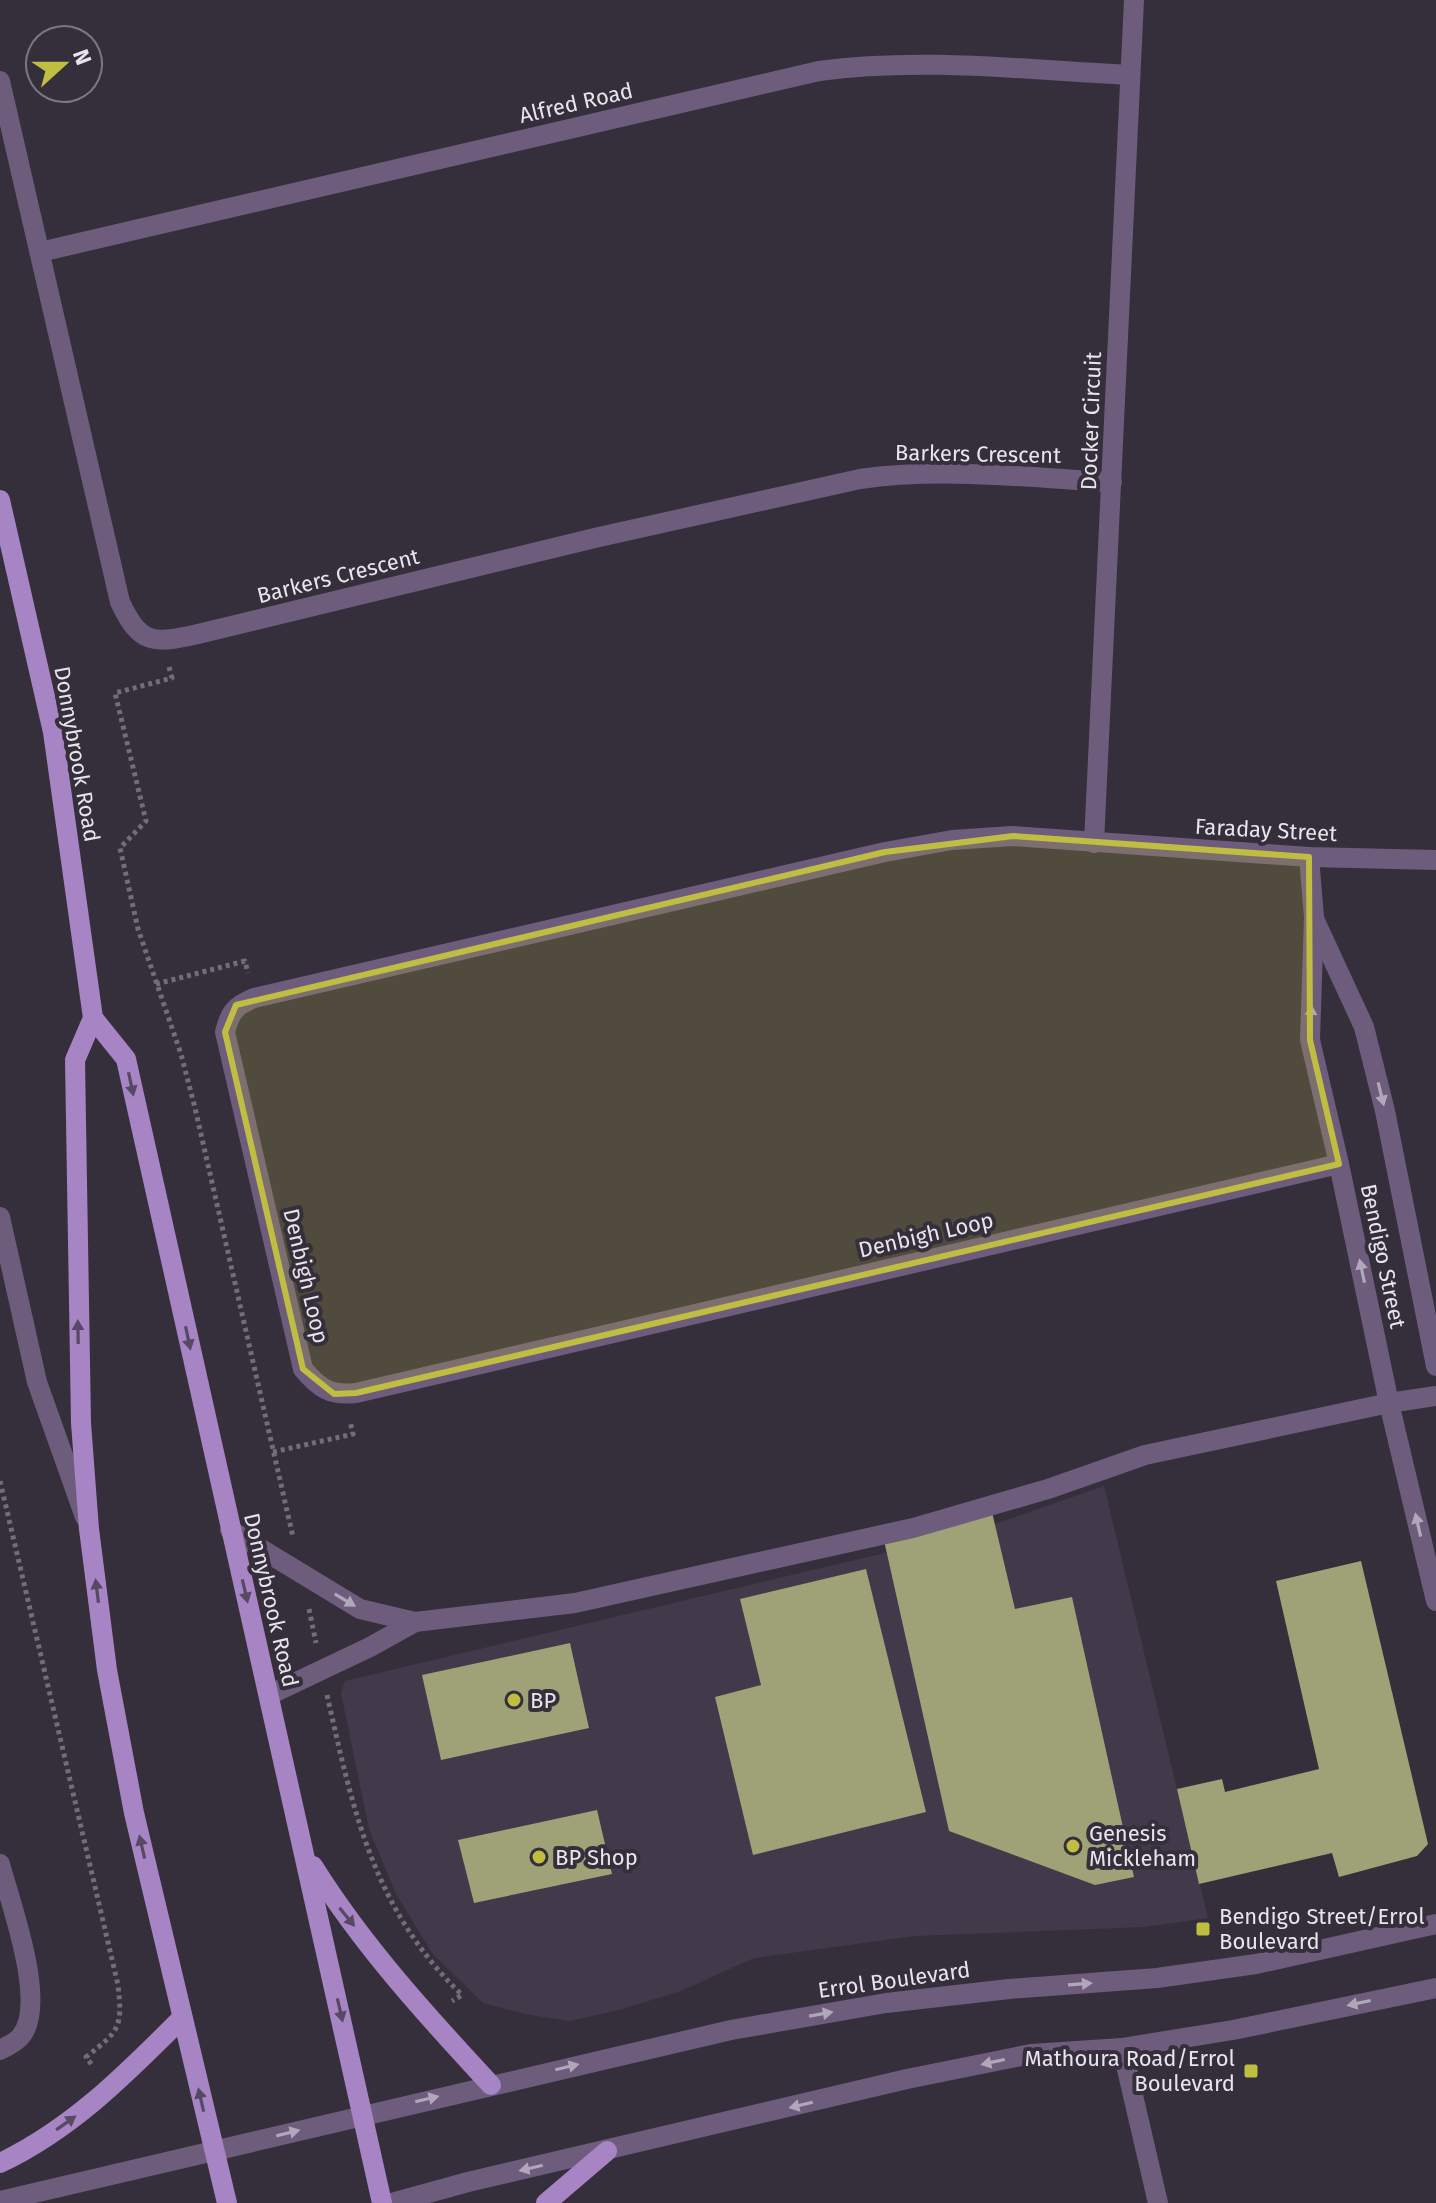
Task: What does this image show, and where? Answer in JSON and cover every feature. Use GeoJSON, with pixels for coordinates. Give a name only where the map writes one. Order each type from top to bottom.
{"type":"FeatureCollection","features":[{"type":"Feature","properties":{"kind":"main road","name":"Donnybrook Road"},"geometry":{"type":"LineString","coordinates":[[0,500],[53,732],[93,1018],[126,1059],[382,2203]]}},
{"type":"Feature","properties":{"kind":"main road"},"geometry":{"type":"LineString","coordinates":[[93,1018],[75,1060],[78,1337],[89,1529],[107,1670],[134,1813],[227,2203]]}},
{"type":"Feature","properties":{"kind":"main road"},"geometry":{"type":"LineString","coordinates":[[304,1852],[339,1907],[428,2018],[491,2085]]}},
{"type":"Feature","properties":{"kind":"main road"},"geometry":{"type":"LineString","coordinates":[[0,2163],[62,2126],[111,2089],[182,2018]]}},
{"type":"Feature","properties":{"kind":"main road"},"geometry":{"type":"LineString","coordinates":[[546,2203],[607,2151]]}},
{"type":"Feature","properties":{"kind":"street","name":"Docker Circuit"},"geometry":{"type":"LineString","coordinates":[[1094,843],[1134,0]]}},
{"type":"Feature","properties":{"kind":"street","name":"Alfred Road"},"geometry":{"type":"LineString","coordinates":[[40,252],[819,71],[908,63],[1130,75]]}},
{"type":"Feature","properties":{"kind":"street"},"geometry":{"type":"LineString","coordinates":[[0,81],[120,602],[130,623],[143,637],[162,642]]}},
{"type":"Feature","properties":{"kind":"street","name":"Barkers Crescent"},"geometry":{"type":"LineString","coordinates":[[162,642],[599,537],[860,479],[935,473],[1112,482]]}},
{"type":"Feature","properties":{"kind":"street","name":"Denbigh Loop"},"geometry":{"type":"LineString","coordinates":[[1094,843],[1013,836],[952,840],[885,852],[254,998],[236,1005],[228,1018],[225,1032],[303,1369],[317,1386],[334,1394],[343,1394],[1339,1164]]}},
{"type":"Feature","properties":{"kind":"street","name":"Faraday Street"},"geometry":{"type":"LineString","coordinates":[[1094,843],[1309,857],[1436,860]]}},
{"type":"Feature","properties":{"kind":"street","name":"Bendigo Street"},"geometry":{"type":"LineString","coordinates":[[1309,857],[1314,917],[1310,1040],[1389,1403],[1436,1601]]}},
{"type":"Feature","properties":{"kind":"street","name":"Bendigo Street"},"geometry":{"type":"LineString","coordinates":[[1314,917],[1364,1027],[1385,1111],[1436,1366]]}},
{"type":"Feature","properties":{"kind":"street"},"geometry":{"type":"LineString","coordinates":[[0,1217],[37,1382],[89,1529]]}},
{"type":"Feature","properties":{"kind":"street"},"geometry":{"type":"LineString","coordinates":[[230,1530],[360,1609],[415,1622],[575,1603],[913,1528],[1048,1489],[1145,1455],[1389,1403],[1436,1396]]}},
{"type":"Feature","properties":{"kind":"street"},"geometry":{"type":"LineString","coordinates":[[269,1695],[415,1622]]}},
{"type":"Feature","properties":{"kind":"street"},"geometry":{"type":"LineString","coordinates":[[0,1864],[31,1981],[30,2015],[21,2036],[0,2050]]}},
{"type":"Feature","properties":{"kind":"street","name":"Errol Boulevard"},"geometry":{"type":"LineString","coordinates":[[0,2201],[731,2030],[870,2005],[1009,1989],[1157,1978],[1256,1964],[1436,1924]]}},
{"type":"Feature","properties":{"kind":"street"},"geometry":{"type":"LineString","coordinates":[[392,2203],[468,2182],[907,2079],[1031,2054],[1122,2048],[1233,2030],[1436,1988]]}},
{"type":"Feature","properties":{"kind":"street"},"geometry":{"type":"LineString","coordinates":[[1122,2048],[1158,2203]]}},
{"type":"Feature","properties":{"kind":"path"},"geometry":{"type":"LineString","coordinates":[[162,642],[172,678],[115,693],[146,821],[120,848],[138,929],[181,1054],[195,1108],[352,1809],[375,1869],[408,1934],[462,1995],[428,2018]]}},
{"type":"Feature","properties":{"kind":"path"},"geometry":{"type":"LineString","coordinates":[[156,984],[245,961],[254,998]]}},
{"type":"Feature","properties":{"kind":"path"},"geometry":{"type":"LineString","coordinates":[[273,1452],[353,1434],[343,1394]]}},
{"type":"Feature","properties":{"kind":"path"},"geometry":{"type":"LineString","coordinates":[[0,1481],[118,1985],[121,2013],[114,2035],[86,2057],[111,2089]]}},
{"type":"Feature","properties":{"kind":"highlighted area"},"geometry":{"type":"Polygon","coordinates":[[[1013,836],[1309,857],[1310,1040],[1339,1164],[356,1393],[334,1394],[303,1369],[225,1032],[236,1005],[885,852],[1013,836]]]}},
{"type":"Feature","properties":{"kind":"shaded area"},"geometry":{"type":"Polygon","coordinates":[[[1104,1486],[1208,1918],[1144,1927],[914,1936],[754,1958],[681,1991],[570,2021],[483,2003],[432,1953],[396,1894],[369,1829],[341,1693],[345,1681],[969,1533],[1104,1486]]]}},
{"type":"Feature","properties":{"kind":"building"},"geometry":{"type":"Polygon","coordinates":[[[991,1508],[1015,1609],[1072,1597],[1134,1877],[1095,1885],[949,1831],[883,1536],[991,1508]]]}},
{"type":"Feature","properties":{"kind":"building"},"geometry":{"type":"Polygon","coordinates":[[[1361,1561],[1428,1844],[1417,1856],[1339,1877],[1332,1853],[1199,1884],[1177,1789],[1222,1779],[1225,1792],[1319,1769],[1276,1581],[1361,1561]]]}},
{"type":"Feature","properties":{"kind":"building"},"geometry":{"type":"Polygon","coordinates":[[[866,1569],[926,1812],[753,1855],[715,1697],[761,1685],[740,1599],[866,1569]]]}},
{"type":"Feature","properties":{"kind":"building"},"geometry":{"type":"Polygon","coordinates":[[[570,1643],[589,1728],[441,1760],[422,1675],[570,1643]]]}},
{"type":"Feature","properties":{"kind":"building"},"geometry":{"type":"Polygon","coordinates":[[[597,1810],[612,1874],[474,1903],[458,1840],[597,1810]]]}},
{"type":"Feature","properties":{"kind":"place","name":"BP"},"geometry":{"type":"Point","coordinates":[514,1700]}},
{"type":"Feature","properties":{"kind":"place","name":"Genesis Mickleham"},"geometry":{"type":"Point","coordinates":[1073,1846]}},
{"type":"Feature","properties":{"kind":"place","name":"BP Shop"},"geometry":{"type":"Point","coordinates":[539,1857]}},
{"type":"Feature","properties":{"kind":"place","name":"Bendigo Street/Errol Boulevard"},"geometry":{"type":"Point","coordinates":[1203,1929]}},
{"type":"Feature","properties":{"kind":"place","name":"Mathoura Road/Errol Boulevard"},"geometry":{"type":"Point","coordinates":[1251,2071]}}]}
